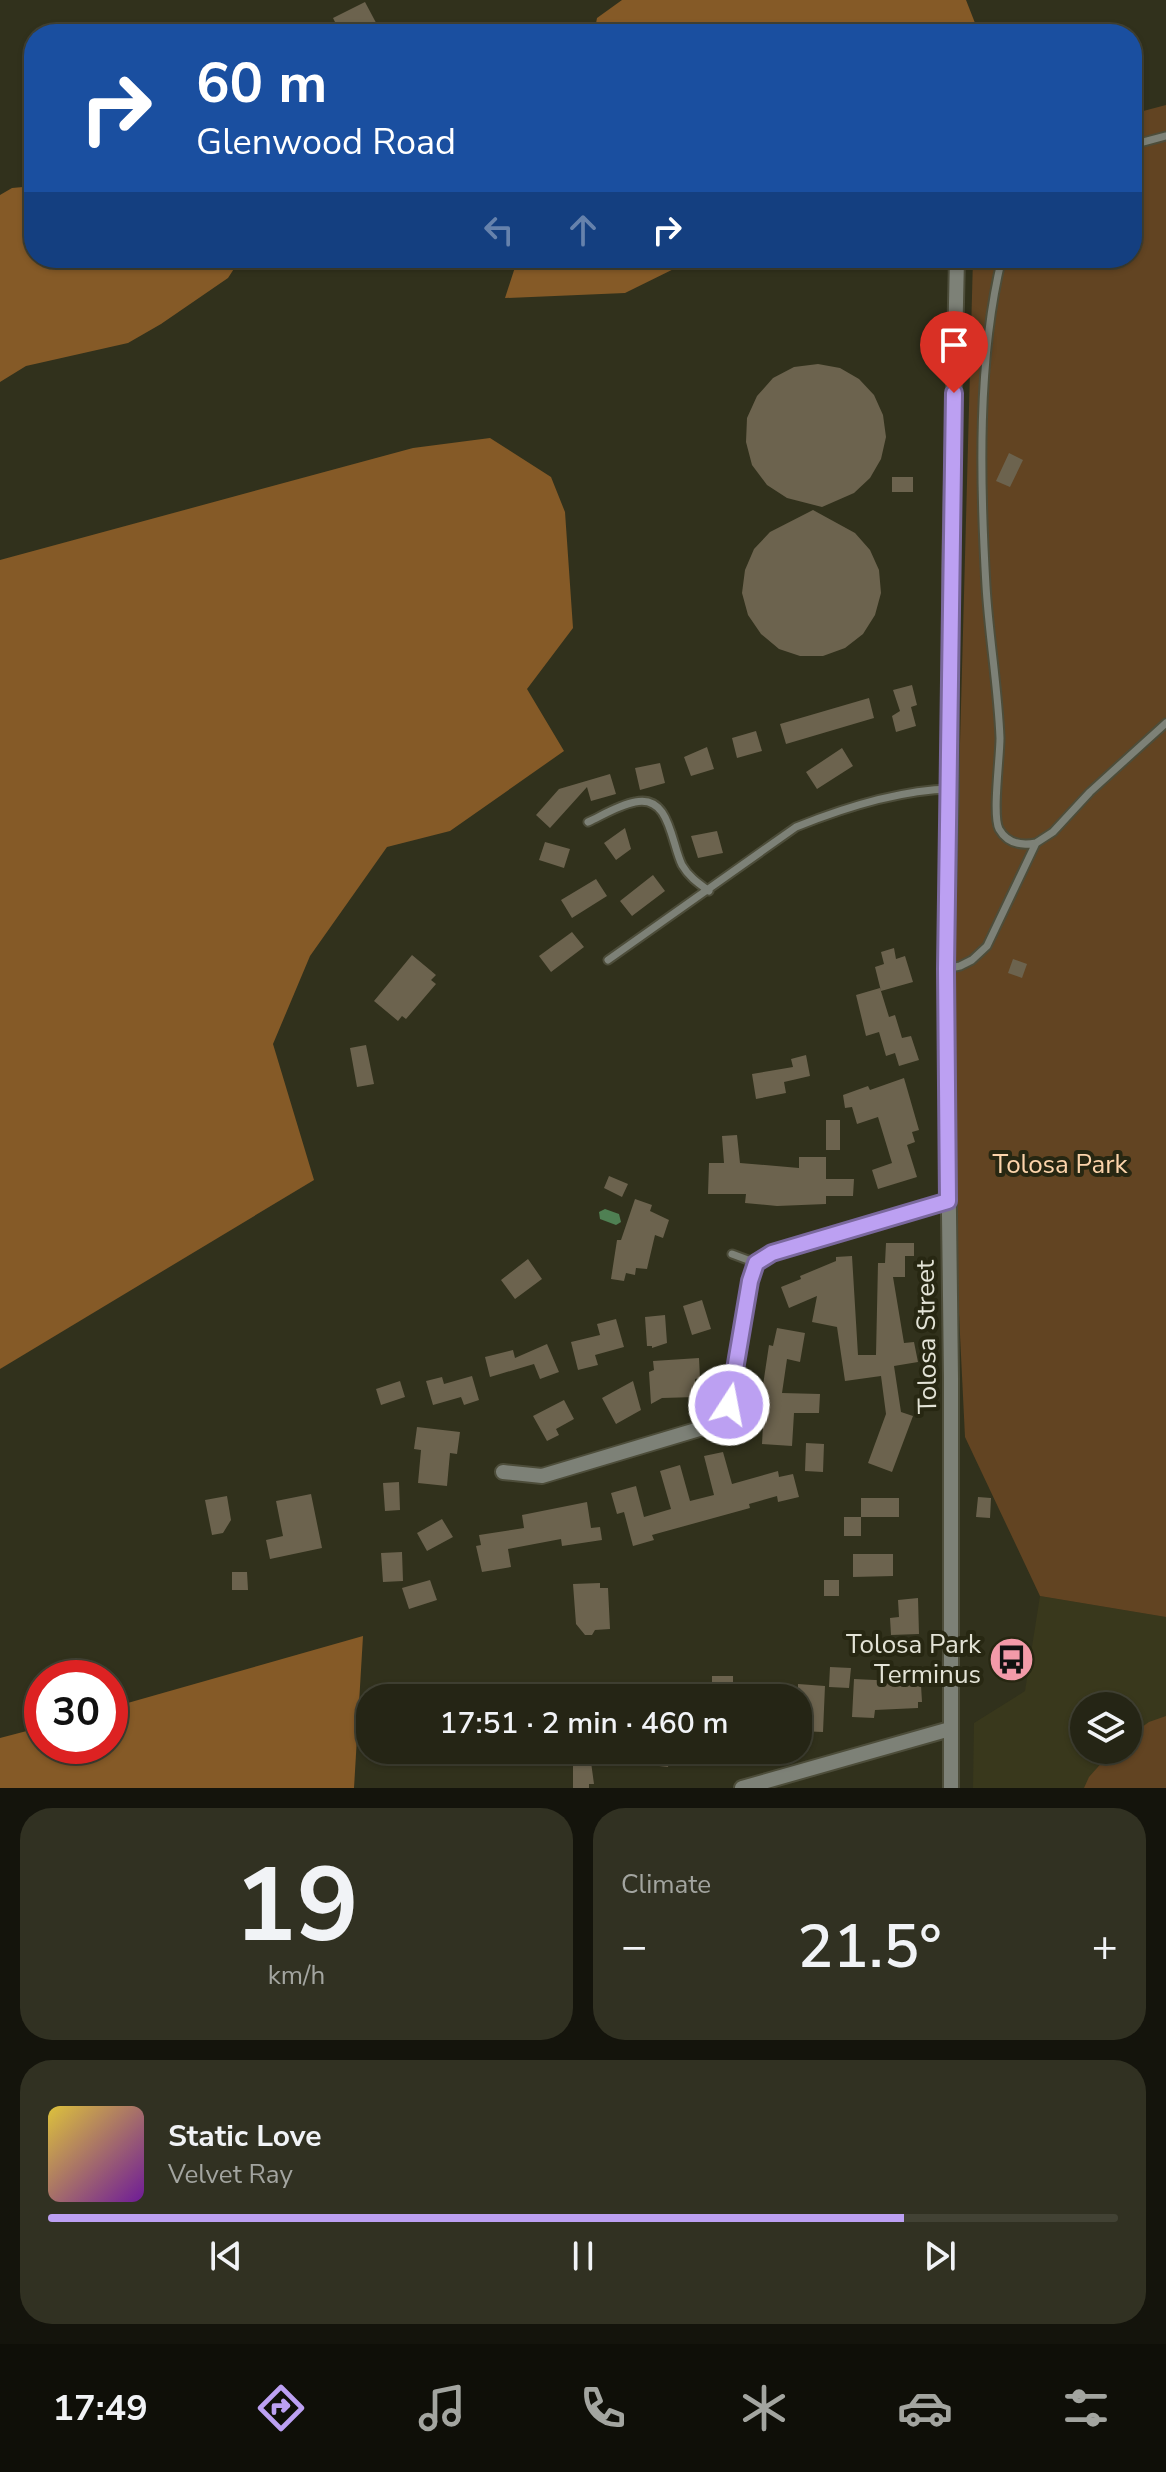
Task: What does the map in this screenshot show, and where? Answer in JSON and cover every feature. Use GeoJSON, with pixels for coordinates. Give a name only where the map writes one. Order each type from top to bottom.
{"type":"FeatureCollection","features":[{"type":"Feature","properties":{"kind":"street","name":"Tolosa Street"},"geometry":{"type":"LineString","coordinates":[[951,1788],[951,1378],[946,969],[957,268]]}},
{"type":"Feature","properties":{"kind":"street"},"geometry":{"type":"LineString","coordinates":[[503,1472],[542,1476],[695,1431],[716,1421],[724,1414],[732,1393],[750,1281],[756,1263],[772,1253],[948,1201]]}},
{"type":"Feature","properties":{"kind":"street"},"geometry":{"type":"LineString","coordinates":[[742,1788],[950,1729]]}},
{"type":"Feature","properties":{"kind":"lane"},"geometry":{"type":"LineString","coordinates":[[1142,142],[1166,136]]}},
{"type":"Feature","properties":{"kind":"lane"},"geometry":{"type":"LineString","coordinates":[[1000,268],[989,337],[982,465],[986,587],[1000,737],[996,812],[1000,829],[1006,837],[1020,844],[1036,843],[1053,832],[1090,792],[1166,723]]}},
{"type":"Feature","properties":{"kind":"lane"},"geometry":{"type":"LineString","coordinates":[[608,960],[796,827],[882,800],[930,789],[951,789]]}},
{"type":"Feature","properties":{"kind":"lane"},"geometry":{"type":"LineString","coordinates":[[588,822],[634,802],[654,804],[666,817],[683,867],[693,880],[709,891]]}},
{"type":"Feature","properties":{"kind":"lane"},"geometry":{"type":"LineString","coordinates":[[946,969],[972,960],[987,946],[1036,843]]}},
{"type":"Feature","properties":{"kind":"lane"},"geometry":{"type":"LineString","coordinates":[[732,1254],[756,1263]]}},
{"type":"Feature","properties":{"kind":"shaded area"},"geometry":{"type":"Polygon","coordinates":[[[622,0],[966,0],[975,24],[596,24],[597,18],[622,0]]]}},
{"type":"Feature","properties":{"kind":"shaded area"},"geometry":{"type":"Polygon","coordinates":[[[24,187],[24,268],[234,268],[228,278],[128,343],[26,366],[0,382],[0,195],[12,188],[24,187]]]}},
{"type":"Feature","properties":{"kind":"shaded area"},"geometry":{"type":"Polygon","coordinates":[[[515,268],[676,268],[625,293],[505,298],[515,268]]]}},
{"type":"Feature","properties":{"kind":"shaded area"},"geometry":{"type":"Polygon","coordinates":[[[490,438],[551,477],[565,512],[573,628],[527,689],[564,751],[450,831],[387,847],[310,956],[273,1044],[314,1180],[0,1369],[0,560],[413,448],[490,438]]]}},
{"type":"Feature","properties":{"kind":"shaded area"},"geometry":{"type":"Polygon","coordinates":[[[605,1209],[619,1214],[621,1222],[616,1225],[600,1219],[599,1212],[605,1209]]]}},
{"type":"Feature","properties":{"kind":"shaded area"},"geometry":{"type":"Polygon","coordinates":[[[1040,1596],[1166,1617],[1166,1788],[973,1788],[974,1723],[1025,1691],[1040,1596]]]}},
{"type":"Feature","properties":{"kind":"shaded area"},"geometry":{"type":"Polygon","coordinates":[[[363,1636],[360,1684],[356,1684],[354,1788],[0,1788],[0,1738],[24,1732],[24,1764],[128,1764],[128,1703],[363,1636]]]}},
{"type":"Feature","properties":{"kind":"green space","name":"Tolosa Park"},"geometry":{"type":"Polygon","coordinates":[[[1166,105],[1166,1617],[1040,1596],[965,1437],[953,1191],[954,968],[973,268],[1142,268],[1142,111],[1166,105]]]}},
{"type":"Feature","properties":{"kind":"green space"},"geometry":{"type":"Polygon","coordinates":[[[1166,1716],[1166,1788],[1084,1788],[1101,1764],[1142,1764],[1142,1727],[1166,1716]]]}},
{"type":"Feature","properties":{"kind":"building"},"geometry":{"type":"Polygon","coordinates":[[[365,2],[377,24],[336,24],[333,18],[365,2]]]}},
{"type":"Feature","properties":{"kind":"building"},"geometry":{"type":"Polygon","coordinates":[[[818,364],[840,368],[859,379],[874,395],[883,415],[886,437],[881,459],[870,478],[854,493],[822,507],[787,498],[767,485],[752,465],[746,442],[747,418],[757,396],[773,378],[794,367],[818,364]]]}},
{"type":"Feature","properties":{"kind":"building"},"geometry":{"type":"Polygon","coordinates":[[[1009,453],[1023,460],[1010,487],[996,481],[1009,453]]]}},
{"type":"Feature","properties":{"kind":"building"},"geometry":{"type":"Polygon","coordinates":[[[892,477],[913,477],[913,492],[892,492],[892,477]]]}},
{"type":"Feature","properties":{"kind":"building"},"geometry":{"type":"Polygon","coordinates":[[[813,510],[855,533],[870,550],[879,570],[881,593],[875,615],[863,634],[845,648],[823,656],[800,656],[779,649],[761,634],[748,615],[742,593],[745,570],[754,549],[770,532],[813,510]]]}},
{"type":"Feature","properties":{"kind":"building"},"geometry":{"type":"Polygon","coordinates":[[[912,685],[917,705],[911,707],[916,726],[896,732],[892,716],[900,711],[893,690],[912,685]]]}},
{"type":"Feature","properties":{"kind":"building"},"geometry":{"type":"Polygon","coordinates":[[[869,698],[874,718],[786,744],[780,724],[869,698]]]}},
{"type":"Feature","properties":{"kind":"building"},"geometry":{"type":"Polygon","coordinates":[[[756,731],[762,751],[737,758],[732,738],[756,731]]]}},
{"type":"Feature","properties":{"kind":"building"},"geometry":{"type":"Polygon","coordinates":[[[707,747],[714,769],[691,776],[684,757],[707,747]]]}},
{"type":"Feature","properties":{"kind":"building"},"geometry":{"type":"Polygon","coordinates":[[[842,748],[853,766],[817,789],[806,772],[842,748]]]}},
{"type":"Feature","properties":{"kind":"building"},"geometry":{"type":"Polygon","coordinates":[[[660,763],[665,783],[640,790],[635,768],[660,763]]]}},
{"type":"Feature","properties":{"kind":"building"},"geometry":{"type":"Polygon","coordinates":[[[610,774],[616,794],[591,801],[587,787],[550,828],[536,815],[559,789],[610,774]]]}},
{"type":"Feature","properties":{"kind":"building"},"geometry":{"type":"Polygon","coordinates":[[[625,828],[631,849],[616,860],[604,843],[625,828]]]}},
{"type":"Feature","properties":{"kind":"building"},"geometry":{"type":"Polygon","coordinates":[[[717,831],[723,853],[698,858],[691,836],[717,831]]]}},
{"type":"Feature","properties":{"kind":"building"},"geometry":{"type":"Polygon","coordinates":[[[545,842],[570,849],[564,868],[539,860],[545,842]]]}},
{"type":"Feature","properties":{"kind":"building"},"geometry":{"type":"Polygon","coordinates":[[[653,875],[665,891],[632,916],[620,901],[653,875]]]}},
{"type":"Feature","properties":{"kind":"building"},"geometry":{"type":"Polygon","coordinates":[[[596,879],[607,896],[572,918],[561,900],[596,879]]]}},
{"type":"Feature","properties":{"kind":"building"},"geometry":{"type":"Polygon","coordinates":[[[572,932],[584,947],[551,972],[539,956],[572,932]]]}},
{"type":"Feature","properties":{"kind":"building"},"geometry":{"type":"Polygon","coordinates":[[[894,948],[896,959],[905,956],[913,982],[881,991],[875,967],[884,964],[881,952],[894,948]]]}},
{"type":"Feature","properties":{"kind":"building"},"geometry":{"type":"Polygon","coordinates":[[[412,955],[436,975],[431,980],[436,984],[406,1019],[402,1016],[398,1021],[374,1001],[412,955]]]}},
{"type":"Feature","properties":{"kind":"building"},"geometry":{"type":"Polygon","coordinates":[[[1013,959],[1027,964],[1022,978],[1008,973],[1013,959]]]}},
{"type":"Feature","properties":{"kind":"building"},"geometry":{"type":"Polygon","coordinates":[[[880,988],[889,1017],[895,1015],[902,1038],[911,1036],[919,1060],[899,1066],[895,1053],[886,1056],[879,1032],[866,1036],[856,995],[880,988]]]}},
{"type":"Feature","properties":{"kind":"building"},"geometry":{"type":"Polygon","coordinates":[[[366,1045],[374,1084],[357,1087],[350,1048],[366,1045]]]}},
{"type":"Feature","properties":{"kind":"building"},"geometry":{"type":"Polygon","coordinates":[[[806,1055],[810,1076],[784,1082],[786,1093],[756,1099],[752,1074],[793,1067],[791,1059],[806,1055]]]}},
{"type":"Feature","properties":{"kind":"building"},"geometry":{"type":"Polygon","coordinates":[[[904,1078],[919,1130],[912,1132],[915,1142],[907,1145],[917,1177],[878,1189],[872,1170],[892,1163],[878,1117],[857,1124],[852,1107],[845,1108],[843,1095],[868,1086],[870,1090],[904,1078]]]}},
{"type":"Feature","properties":{"kind":"building"},"geometry":{"type":"Polygon","coordinates":[[[826,1120],[840,1120],[840,1150],[826,1150],[826,1120]]]}},
{"type":"Feature","properties":{"kind":"building"},"geometry":{"type":"Polygon","coordinates":[[[737,1135],[740,1163],[799,1168],[799,1157],[826,1157],[826,1179],[854,1179],[853,1196],[826,1196],[826,1204],[777,1206],[745,1203],[746,1194],[708,1194],[709,1163],[724,1163],[722,1136],[737,1135]]]}},
{"type":"Feature","properties":{"kind":"building"},"geometry":{"type":"Polygon","coordinates":[[[609,1176],[628,1184],[622,1197],[604,1188],[609,1176]]]}},
{"type":"Feature","properties":{"kind":"building"},"geometry":{"type":"Polygon","coordinates":[[[635,1199],[652,1205],[650,1211],[669,1220],[663,1238],[655,1235],[647,1269],[636,1268],[635,1275],[626,1273],[624,1281],[611,1279],[617,1240],[621,1240],[635,1199]]]}},
{"type":"Feature","properties":{"kind":"building"},"geometry":{"type":"Polygon","coordinates":[[[886,1243],[914,1243],[914,1256],[905,1256],[905,1277],[893,1277],[904,1343],[914,1342],[918,1362],[894,1366],[901,1412],[913,1416],[892,1472],[868,1463],[886,1414],[881,1376],[845,1381],[837,1327],[812,1322],[817,1296],[789,1308],[781,1287],[836,1261],[836,1257],[852,1256],[858,1355],[876,1355],[878,1263],[885,1263],[886,1243]]]}},
{"type":"Feature","properties":{"kind":"building"},"geometry":{"type":"Polygon","coordinates":[[[528,1259],[542,1279],[515,1299],[501,1280],[528,1259]]]}},
{"type":"Feature","properties":{"kind":"building"},"geometry":{"type":"Polygon","coordinates":[[[702,1300],[711,1329],[692,1335],[683,1306],[702,1300]]]}},
{"type":"Feature","properties":{"kind":"building"},"geometry":{"type":"Polygon","coordinates":[[[665,1315],[667,1343],[652,1348],[647,1346],[645,1317],[665,1315]]]}},
{"type":"Feature","properties":{"kind":"building"},"geometry":{"type":"Polygon","coordinates":[[[616,1319],[624,1347],[595,1355],[598,1365],[578,1370],[571,1342],[600,1335],[597,1324],[616,1319]]]}},
{"type":"Feature","properties":{"kind":"building"},"geometry":{"type":"Polygon","coordinates":[[[777,1328],[805,1333],[800,1362],[787,1359],[782,1393],[820,1394],[819,1413],[794,1413],[792,1446],[762,1444],[764,1405],[760,1405],[769,1345],[773,1346],[777,1328]]]}},
{"type":"Feature","properties":{"kind":"building"},"geometry":{"type":"Polygon","coordinates":[[[547,1344],[559,1372],[540,1379],[534,1364],[490,1377],[485,1357],[513,1350],[515,1358],[547,1344]]]}},
{"type":"Feature","properties":{"kind":"building"},"geometry":{"type":"Polygon","coordinates":[[[699,1358],[700,1378],[695,1379],[696,1397],[662,1398],[651,1404],[649,1372],[654,1370],[653,1361],[699,1358]]]}},
{"type":"Feature","properties":{"kind":"building"},"geometry":{"type":"Polygon","coordinates":[[[472,1376],[479,1400],[464,1405],[461,1397],[433,1405],[426,1381],[442,1377],[444,1384],[472,1376]]]}},
{"type":"Feature","properties":{"kind":"building"},"geometry":{"type":"Polygon","coordinates":[[[400,1381],[405,1397],[381,1405],[376,1389],[400,1381]]]}},
{"type":"Feature","properties":{"kind":"building"},"geometry":{"type":"Polygon","coordinates":[[[633,1381],[641,1410],[616,1424],[602,1398],[633,1381]]]}},
{"type":"Feature","properties":{"kind":"building"},"geometry":{"type":"Polygon","coordinates":[[[564,1400],[574,1419],[556,1429],[559,1435],[547,1441],[533,1416],[564,1400]]]}},
{"type":"Feature","properties":{"kind":"building"},"geometry":{"type":"Polygon","coordinates":[[[417,1427],[460,1432],[457,1454],[450,1453],[447,1486],[418,1483],[421,1450],[414,1449],[417,1427]]]}},
{"type":"Feature","properties":{"kind":"building"},"geometry":{"type":"Polygon","coordinates":[[[806,1443],[824,1444],[823,1472],[805,1471],[806,1443]]]}},
{"type":"Feature","properties":{"kind":"building"},"geometry":{"type":"Polygon","coordinates":[[[723,1452],[732,1484],[778,1471],[779,1477],[793,1474],[799,1497],[778,1502],[777,1496],[749,1504],[750,1508],[652,1535],[654,1540],[633,1546],[624,1512],[617,1514],[611,1493],[636,1486],[644,1517],[671,1509],[660,1471],[680,1465],[690,1501],[714,1495],[704,1456],[723,1452]]]}},
{"type":"Feature","properties":{"kind":"building"},"geometry":{"type":"Polygon","coordinates":[[[399,1482],[400,1510],[385,1511],[383,1483],[399,1482]]]}},
{"type":"Feature","properties":{"kind":"building"},"geometry":{"type":"Polygon","coordinates":[[[311,1494],[322,1548],[270,1559],[266,1540],[283,1536],[276,1501],[311,1494]]]}},
{"type":"Feature","properties":{"kind":"building"},"geometry":{"type":"Polygon","coordinates":[[[227,1496],[231,1520],[223,1533],[212,1535],[205,1500],[227,1496]]]}},
{"type":"Feature","properties":{"kind":"building"},"geometry":{"type":"Polygon","coordinates":[[[978,1497],[991,1498],[990,1518],[976,1517],[978,1497]]]}},
{"type":"Feature","properties":{"kind":"building"},"geometry":{"type":"Polygon","coordinates":[[[861,1498],[899,1498],[899,1517],[861,1517],[861,1498]]]}},
{"type":"Feature","properties":{"kind":"building"},"geometry":{"type":"Polygon","coordinates":[[[587,1502],[591,1528],[600,1527],[602,1540],[562,1546],[561,1539],[508,1549],[511,1567],[482,1572],[476,1546],[481,1545],[479,1535],[524,1528],[522,1515],[587,1502]]]}},
{"type":"Feature","properties":{"kind":"building"},"geometry":{"type":"Polygon","coordinates":[[[844,1517],[861,1517],[861,1536],[844,1536],[844,1517]]]}},
{"type":"Feature","properties":{"kind":"building"},"geometry":{"type":"Polygon","coordinates":[[[442,1519],[453,1537],[427,1551],[417,1533],[442,1519]]]}},
{"type":"Feature","properties":{"kind":"building"},"geometry":{"type":"Polygon","coordinates":[[[402,1552],[403,1581],[383,1582],[381,1553],[402,1552]]]}},
{"type":"Feature","properties":{"kind":"building"},"geometry":{"type":"Polygon","coordinates":[[[853,1554],[893,1554],[893,1576],[853,1577],[853,1554]]]}},
{"type":"Feature","properties":{"kind":"building"},"geometry":{"type":"Polygon","coordinates":[[[232,1572],[247,1572],[248,1590],[232,1590],[232,1572]]]}},
{"type":"Feature","properties":{"kind":"building"},"geometry":{"type":"Polygon","coordinates":[[[430,1580],[437,1600],[409,1609],[402,1588],[430,1580]]]}},
{"type":"Feature","properties":{"kind":"building"},"geometry":{"type":"Polygon","coordinates":[[[824,1580],[839,1580],[839,1596],[824,1596],[824,1580]]]}},
{"type":"Feature","properties":{"kind":"building"},"geometry":{"type":"Polygon","coordinates":[[[600,1583],[600,1588],[608,1588],[610,1629],[595,1630],[592,1635],[585,1635],[576,1624],[573,1584],[600,1583]]]}},
{"type":"Feature","properties":{"kind":"building"},"geometry":{"type":"Polygon","coordinates":[[[918,1598],[919,1634],[891,1635],[890,1618],[899,1617],[898,1600],[918,1598]]]}},
{"type":"Feature","properties":{"kind":"building"},"geometry":{"type":"Polygon","coordinates":[[[830,1667],[851,1668],[849,1688],[829,1687],[830,1667]]]}},
{"type":"Feature","properties":{"kind":"building"},"geometry":{"type":"Polygon","coordinates":[[[917,1671],[922,1702],[918,1702],[918,1708],[875,1710],[874,1718],[852,1717],[854,1679],[896,1681],[900,1678],[900,1672],[917,1671]]]}},
{"type":"Feature","properties":{"kind":"building"},"geometry":{"type":"Polygon","coordinates":[[[712,1676],[733,1676],[733,1684],[712,1684],[712,1676]]]}},
{"type":"Feature","properties":{"kind":"building"},"geometry":{"type":"Polygon","coordinates":[[[812,1685],[825,1686],[823,1732],[812,1732],[812,1685]]]}},
{"type":"Feature","properties":{"kind":"building"},"geometry":{"type":"Polygon","coordinates":[[[573,1764],[591,1764],[594,1784],[589,1784],[589,1788],[573,1788],[573,1764]]]}},
{"type":"Feature","properties":{"kind":"place","name":"Tolosa Park Terminus"},"geometry":{"type":"Point","coordinates":[1012,1659]}},
{"type":"Feature","properties":{"kind":"route"},"geometry":{"type":"LineString","coordinates":[[729,1405],[750,1281],[756,1263],[772,1253],[948,1201],[946,969],[951,789],[950,569],[954,393]]}}]}
